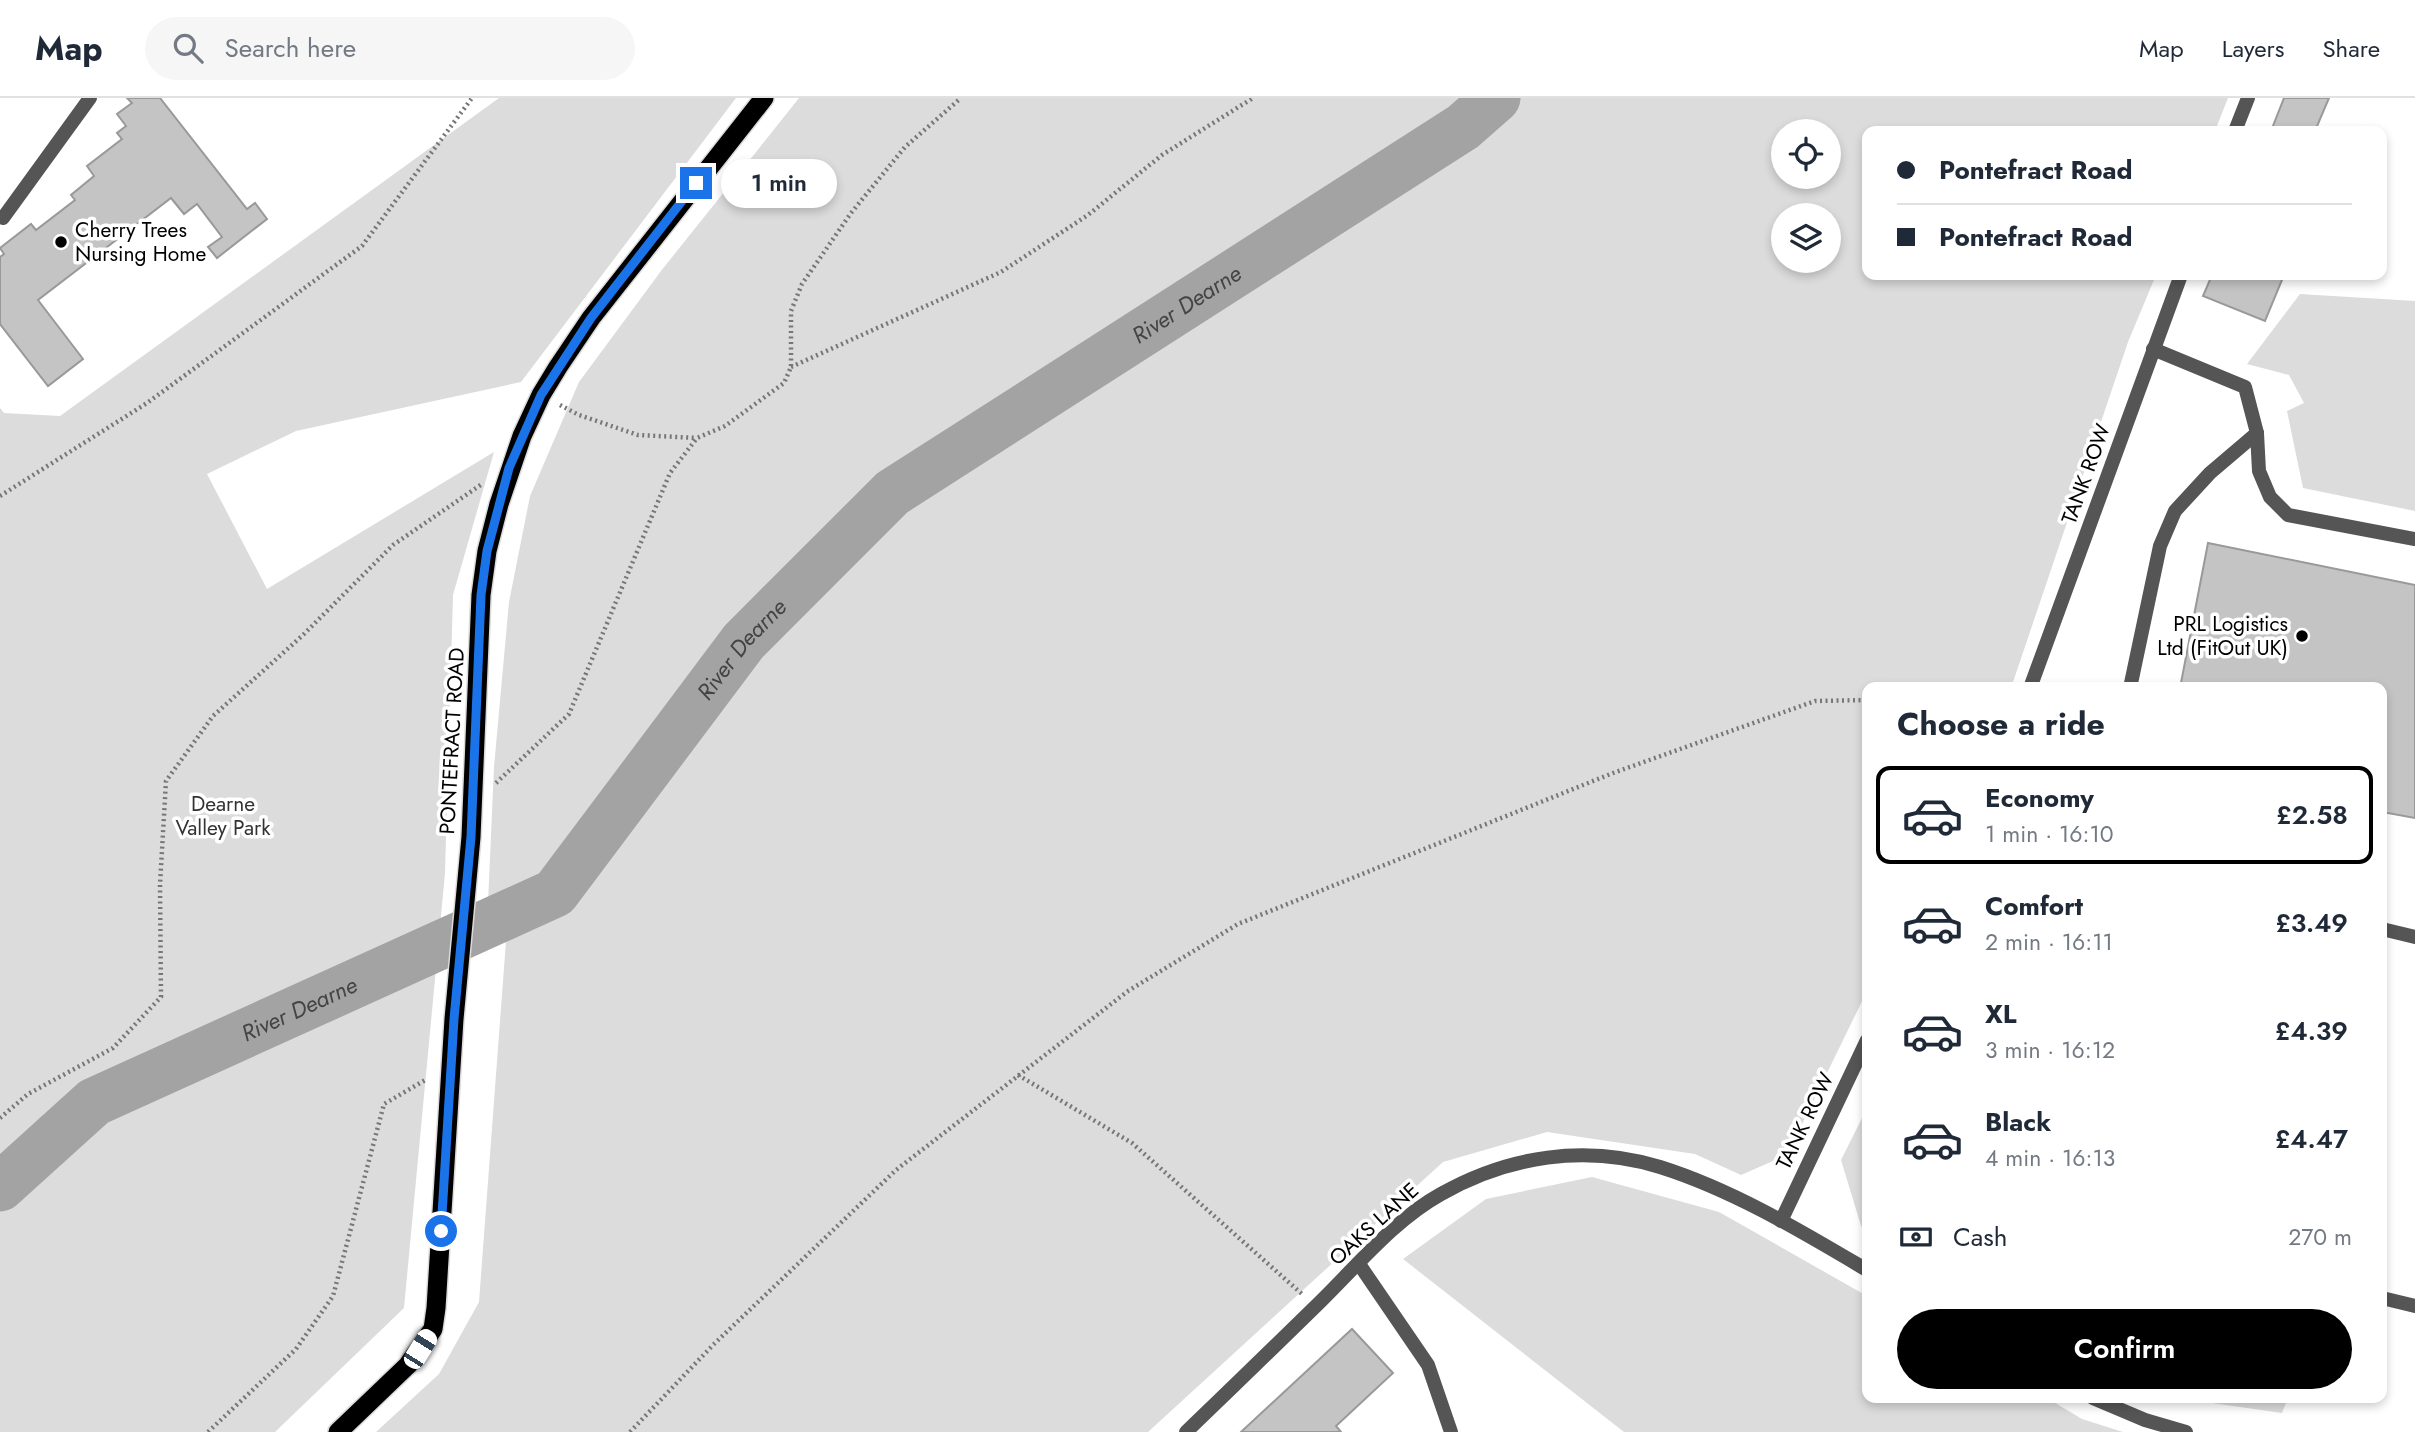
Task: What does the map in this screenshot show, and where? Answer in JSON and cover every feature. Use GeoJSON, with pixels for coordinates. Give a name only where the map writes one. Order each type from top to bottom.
{"type":"FeatureCollection","features":[{"type":"Feature","properties":{"kind":"highway","name":"PONTEFRACT ROAD"},"geometry":{"type":"LineString","coordinates":[[338,1432],[408,1364],[433,1329],[454,1019],[471,837],[481,595],[487,551],[509,468],[541,395],[591,318],[764,98]]}},
{"type":"Feature","properties":{"kind":"street"},"geometry":{"type":"LineString","coordinates":[[2,218],[90,98]]}},
{"type":"Feature","properties":{"kind":"street"},"geometry":{"type":"LineString","coordinates":[[2237,126],[2248,98]]}},
{"type":"Feature","properties":{"kind":"street","name":"TANK ROW"},"geometry":{"type":"LineString","coordinates":[[2032,682],[2179,280]]}},
{"type":"Feature","properties":{"kind":"street"},"geometry":{"type":"LineString","coordinates":[[2153,349],[2245,387],[2257,433],[2259,471],[2270,496],[2288,515],[2415,539]]}},
{"type":"Feature","properties":{"kind":"street"},"geometry":{"type":"LineString","coordinates":[[2131,682],[2160,546],[2175,511],[2210,473],[2257,433]]}},
{"type":"Feature","properties":{"kind":"street"},"geometry":{"type":"LineString","coordinates":[[2387,930],[2415,937]]}},
{"type":"Feature","properties":{"kind":"street","name":"TANK ROW"},"geometry":{"type":"LineString","coordinates":[[1781,1221],[1862,1051]]}},
{"type":"Feature","properties":{"kind":"street","name":"OAKS LANE"},"geometry":{"type":"LineString","coordinates":[[1186,1432],[1400,1224],[1440,1194],[1504,1167],[1543,1157],[1579,1153],[1615,1157],[1659,1167],[1715,1188],[1781,1221],[1862,1267]]}},
{"type":"Feature","properties":{"kind":"street"},"geometry":{"type":"LineString","coordinates":[[1359,1264],[1429,1365],[1451,1432]]}},
{"type":"Feature","properties":{"kind":"street"},"geometry":{"type":"LineString","coordinates":[[2387,1299],[2415,1306]]}},
{"type":"Feature","properties":{"kind":"street"},"geometry":{"type":"LineString","coordinates":[[2105,1403],[2145,1420],[2186,1432]]}},
{"type":"Feature","properties":{"kind":"path"},"geometry":{"type":"LineString","coordinates":[[0,496],[147,403],[362,246],[472,98]]}},
{"type":"Feature","properties":{"kind":"path"},"geometry":{"type":"LineString","coordinates":[[541,395],[579,415],[638,435],[697,438],[725,426],[784,383],[791,367],[791,311],[802,284],[850,213],[905,147],[961,98]]}},
{"type":"Feature","properties":{"kind":"path"},"geometry":{"type":"LineString","coordinates":[[791,367],[1001,272],[1088,215],[1162,155],[1253,98]]}},
{"type":"Feature","properties":{"kind":"path"},"geometry":{"type":"LineString","coordinates":[[473,806],[569,713],[670,473],[697,438]]}},
{"type":"Feature","properties":{"kind":"path"},"geometry":{"type":"LineString","coordinates":[[0,1118],[28,1094],[113,1048],[161,997],[160,886],[166,781],[213,716],[303,635],[393,545],[509,468]]}},
{"type":"Feature","properties":{"kind":"path"},"geometry":{"type":"LineString","coordinates":[[630,1432],[713,1345],[896,1170],[1128,991],[1238,925],[1614,773],[1815,701],[1862,700]]}},
{"type":"Feature","properties":{"kind":"path"},"geometry":{"type":"LineString","coordinates":[[208,1432],[296,1349],[333,1296],[384,1104],[452,1065]]}},
{"type":"Feature","properties":{"kind":"path"},"geometry":{"type":"LineString","coordinates":[[1018,1075],[1132,1143],[1316,1306]]}},
{"type":"Feature","properties":{"kind":"green space","name":"Dearne Valley Park"},"geometry":{"type":"Polygon","coordinates":[[[499,98],[736,98],[521,382],[296,431],[207,474],[267,589],[494,452],[453,595],[445,873],[404,1308],[275,1432],[0,1432],[0,408],[4,413],[60,416],[499,98]]]}},
{"type":"Feature","properties":{"kind":"green space"},"geometry":{"type":"Polygon","coordinates":[[[799,98],[2228,98],[2217,126],[1862,126],[1862,280],[2154,280],[2128,342],[2013,682],[1862,682],[1862,1001],[1787,1155],[1741,1175],[1695,1154],[1547,1132],[1443,1162],[1148,1432],[376,1432],[439,1374],[479,1302],[506,941],[486,948],[494,767],[509,602],[530,496],[579,382],[661,271],[799,98]]]}},
{"type":"Feature","properties":{"kind":"green space"},"geometry":{"type":"Polygon","coordinates":[[[2300,294],[2415,301],[2415,511],[2303,488],[2287,411],[2304,403],[2289,375],[2247,364],[2300,294]]]}},
{"type":"Feature","properties":{"kind":"green space"},"geometry":{"type":"Polygon","coordinates":[[[1862,1118],[1862,1227],[1861,1226],[1841,1160],[1862,1118]]]}},
{"type":"Feature","properties":{"kind":"green space"},"geometry":{"type":"Polygon","coordinates":[[[1592,1177],[1719,1212],[1862,1293],[1862,1403],[2055,1403],[2082,1419],[2123,1432],[1624,1432],[1403,1259],[1486,1199],[1592,1177]]]}},
{"type":"Feature","properties":{"kind":"green space"},"geometry":{"type":"Polygon","coordinates":[[[2212,1403],[2286,1403],[2282,1413],[2212,1403]]]}},
{"type":"Feature","properties":{"kind":"building","name":"Cherry Trees Nursing Home"},"geometry":{"type":"Polygon","coordinates":[[[127,98],[160,98],[247,209],[255,203],[267,219],[217,258],[208,247],[222,237],[197,204],[184,214],[171,198],[38,300],[83,359],[48,386],[0,324],[0,257],[4,254],[0,248],[31,224],[36,230],[75,200],[71,195],[94,176],[87,166],[122,139],[117,133],[126,126],[117,114],[132,103],[127,98]]]}},
{"type":"Feature","properties":{"kind":"building"},"geometry":{"type":"Polygon","coordinates":[[[2284,98],[2329,98],[2317,126],[2273,126],[2284,98]]]}},
{"type":"Feature","properties":{"kind":"building"},"geometry":{"type":"Polygon","coordinates":[[[2210,280],[2282,280],[2265,321],[2203,296],[2210,280]]]}},
{"type":"Feature","properties":{"kind":"building","name":"PRL Logistics Ltd (FitOut UK)"},"geometry":{"type":"Polygon","coordinates":[[[2208,543],[2415,585],[2415,818],[2387,813],[2387,682],[2181,682],[2208,543]]]}},
{"type":"Feature","properties":{"kind":"building"},"geometry":{"type":"Polygon","coordinates":[[[1352,1329],[1393,1373],[1336,1426],[1341,1432],[1241,1432],[1352,1329]]]}},
{"type":"Feature","properties":{"kind":"waterway","name":"River Dearne"},"geometry":{"type":"LineString","coordinates":[[0,1187],[94,1102],[555,893],[744,641],[892,493],[1463,127],[1496,98]]}},
{"type":"Feature","properties":{"kind":"place","name":"Cherry Trees Nursing Home"},"geometry":{"type":"Point","coordinates":[61,242]}},
{"type":"Feature","properties":{"kind":"place","name":"PRL Logistics Ltd (FitOut UK)"},"geometry":{"type":"Point","coordinates":[2302,636]}},
{"type":"Feature","properties":{"kind":"route"},"geometry":{"type":"LineString","coordinates":[[441,1231],[454,1019],[471,837],[481,595],[487,551],[509,468],[541,395],[591,318],[696,183]]}}]}
